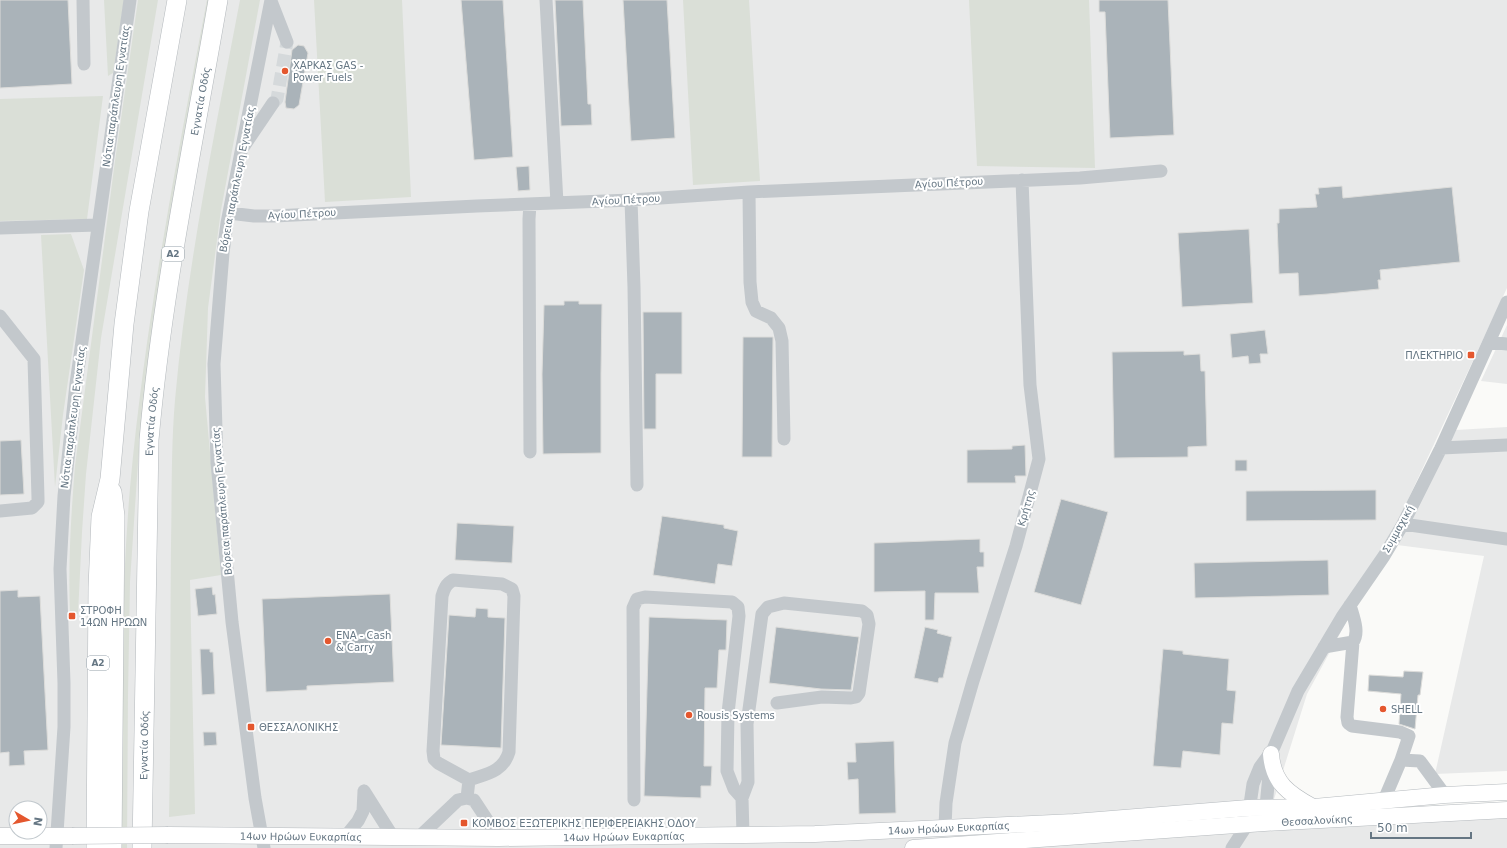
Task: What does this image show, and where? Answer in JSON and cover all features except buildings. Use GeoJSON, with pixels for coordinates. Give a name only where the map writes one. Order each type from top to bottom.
{"type":"FeatureCollection","features":[{"type":"Feature","properties":{"kind":"highway","name":"Α2"},"geometry":{"type":"LineString","coordinates":[[96,848],[98,587],[102,517],[110,479],[124,324],[139,211],[177,0]]}},
{"type":"Feature","properties":{"kind":"highway","name":"Εγνατία Οδός"},"geometry":{"type":"LineString","coordinates":[[142,848],[150,440],[154,384],[179,218],[218,0]]}},
{"type":"Feature","properties":{"kind":"highway"},"geometry":{"type":"LineString","coordinates":[[110,479],[115,516],[112,848]]}},
{"type":"Feature","properties":{"kind":"main road"},"geometry":{"type":"LineString","coordinates":[[1272,751],[1272,766],[1281,784],[1291,795],[1314,807]]}},
{"type":"Feature","properties":{"kind":"main road","name":"Θεσσαλονίκης"},"geometry":{"type":"LineString","coordinates":[[1247,825],[1265,816],[1314,807],[1445,795],[1507,792]]}},
{"type":"Feature","properties":{"kind":"main road","name":"14ων Ηρώων Ευκαρπίας"},"geometry":{"type":"LineString","coordinates":[[0,836],[62,840],[168,835],[263,842],[345,837],[500,838],[744,835],[1074,822],[1248,808]]}},
{"type":"Feature","properties":{"kind":"main road","name":"Θεσσαλονίκης"},"geometry":{"type":"LineString","coordinates":[[1248,808],[1265,816],[1507,810]]}},
{"type":"Feature","properties":{"kind":"main road","name":"14ων Ηρώων Ευκαρπίας"},"geometry":{"type":"LineString","coordinates":[[913,848],[932,848],[1247,825]]}},
{"type":"Feature","properties":{"kind":"street"},"geometry":{"type":"LineString","coordinates":[[83,0],[84,64]]}},
{"type":"Feature","properties":{"kind":"street","name":"Νότια παράπλευρη Εγνατίας"},"geometry":{"type":"LineString","coordinates":[[62,840],[64,683],[60,569],[63,503],[76,384],[130,0]]}},
{"type":"Feature","properties":{"kind":"street"},"geometry":{"type":"LineString","coordinates":[[271,0],[287,42]]}},
{"type":"Feature","properties":{"kind":"street","name":"Βόρεια παράπλευρη Εγνατίας"},"geometry":{"type":"LineString","coordinates":[[263,842],[255,798],[232,622],[217,463],[214,364],[222,253],[271,0]]}},
{"type":"Feature","properties":{"kind":"street"},"geometry":{"type":"LineString","coordinates":[[546,0],[557,203]]}},
{"type":"Feature","properties":{"kind":"street"},"geometry":{"type":"LineString","coordinates":[[241,151],[273,103]]}},
{"type":"Feature","properties":{"kind":"street","name":"Αγίου Πέτρου"},"geometry":{"type":"LineString","coordinates":[[229,213],[268,216],[631,200],[749,192],[1080,178],[1161,171]]}},
{"type":"Feature","properties":{"kind":"street","name":"Κρήτης"},"geometry":{"type":"LineString","coordinates":[[945,828],[946,802],[955,743],[1016,546],[1039,459],[1030,385],[1022,180]]}},
{"type":"Feature","properties":{"kind":"street"},"geometry":{"type":"LineString","coordinates":[[749,192],[750,282],[752,302],[756,311],[771,318],[779,328],[782,341],[784,439]]}},
{"type":"Feature","properties":{"kind":"street"},"geometry":{"type":"LineString","coordinates":[[631,200],[637,485]]}},
{"type":"Feature","properties":{"kind":"street"},"geometry":{"type":"LineString","coordinates":[[530,204],[530,452]]}},
{"type":"Feature","properties":{"kind":"street"},"geometry":{"type":"LineString","coordinates":[[0,228],[98,225]]}},
{"type":"Feature","properties":{"kind":"street","name":"Συμμαχική"},"geometry":{"type":"LineString","coordinates":[[1247,825],[1248,808],[1255,776],[1272,751],[1298,691],[1350,605],[1384,556],[1403,524],[1441,448],[1507,302]]}},
{"type":"Feature","properties":{"kind":"street"},"geometry":{"type":"LineString","coordinates":[[0,316],[34,359],[38,498],[38,502],[32,508],[0,511]]}},
{"type":"Feature","properties":{"kind":"street"},"geometry":{"type":"LineString","coordinates":[[1489,342],[1507,344]]}},
{"type":"Feature","properties":{"kind":"street"},"geometry":{"type":"LineString","coordinates":[[1441,448],[1507,445]]}},
{"type":"Feature","properties":{"kind":"street"},"geometry":{"type":"LineString","coordinates":[[1403,524],[1507,539]]}},
{"type":"Feature","properties":{"kind":"street"},"geometry":{"type":"LineString","coordinates":[[453,580],[502,584],[512,589],[514,596],[509,752],[503,766],[469,780],[438,763],[434,759],[433,751],[442,596],[448,583],[453,580]]}},
{"type":"Feature","properties":{"kind":"street"},"geometry":{"type":"LineString","coordinates":[[634,800],[632,608],[637,599],[645,597],[732,602],[738,607],[739,616],[728,713],[727,771],[734,789],[742,798]]}},
{"type":"Feature","properties":{"kind":"street"},"geometry":{"type":"LineString","coordinates":[[744,835],[742,798],[748,782],[747,724],[762,614],[768,607],[784,603],[862,610],[868,615],[869,624],[859,693],[856,697],[822,697],[777,702]]}},
{"type":"Feature","properties":{"kind":"street"},"geometry":{"type":"LineString","coordinates":[[1350,605],[1357,633],[1353,642],[1347,717],[1348,723],[1352,726],[1400,732],[1409,736],[1384,800]]}},
{"type":"Feature","properties":{"kind":"street"},"geometry":{"type":"LineString","coordinates":[[1324,648],[1353,642]]}},
{"type":"Feature","properties":{"kind":"street","name":"Συμμαχική"},"geometry":{"type":"LineString","coordinates":[[1265,816],[1272,751]]}},
{"type":"Feature","properties":{"kind":"street"},"geometry":{"type":"LineString","coordinates":[[1400,760],[1420,761],[1445,795]]}},
{"type":"Feature","properties":{"kind":"street"},"geometry":{"type":"LineString","coordinates":[[467,798],[469,780]]}},
{"type":"Feature","properties":{"kind":"street"},"geometry":{"type":"LineString","coordinates":[[345,837],[358,821],[363,811],[364,791],[393,837]]}},
{"type":"Feature","properties":{"kind":"street"},"geometry":{"type":"LineString","coordinates":[[419,837],[458,800],[467,798],[474,800],[500,838]]}},
{"type":"Feature","properties":{"kind":"street"},"geometry":{"type":"LineString","coordinates":[[1232,848],[1247,825]]}},
{"type":"Feature","properties":{"kind":"shaded area"},"geometry":{"type":"Polygon","coordinates":[[[0,0],[1507,0],[1507,288],[1398,521],[1307,694],[1270,812],[1447,807],[1507,802],[1507,848],[0,848],[0,0]]]}},
{"type":"Feature","properties":{"kind":"shaded area"},"geometry":{"type":"Polygon","coordinates":[[[104,0],[124,0],[113,73],[108,76],[104,0]]]}},
{"type":"Feature","properties":{"kind":"shaded area"},"geometry":{"type":"Polygon","coordinates":[[[138,0],[158,0],[101,338],[86,474],[78,614],[70,614],[70,540],[75,466],[115,161],[138,0]]]}},
{"type":"Feature","properties":{"kind":"shaded area"},"geometry":{"type":"Polygon","coordinates":[[[207,0],[212,0],[143,411],[130,582],[127,848],[121,848],[121,713],[124,578],[136,426],[162,243],[207,0]]]}},
{"type":"Feature","properties":{"kind":"shaded area"},"geometry":{"type":"Polygon","coordinates":[[[240,0],[260,0],[221,210],[208,308],[205,397],[221,575],[190,580],[195,814],[169,817],[172,472],[175,400],[180,349],[194,249],[240,0]]]}},
{"type":"Feature","properties":{"kind":"shaded area"},"geometry":{"type":"Polygon","coordinates":[[[314,0],[402,0],[411,197],[325,202],[314,0]]]}},
{"type":"Feature","properties":{"kind":"shaded area"},"geometry":{"type":"Polygon","coordinates":[[[683,0],[749,0],[760,181],[693,185],[683,0]]]}},
{"type":"Feature","properties":{"kind":"shaded area"},"geometry":{"type":"Polygon","coordinates":[[[969,0],[1089,0],[1095,168],[977,166],[969,0]]]}},
{"type":"Feature","properties":{"kind":"shaded area"},"geometry":{"type":"Polygon","coordinates":[[[103,96],[87,219],[0,221],[0,99],[103,96]]]}},
{"type":"Feature","properties":{"kind":"shaded area"},"geometry":{"type":"Polygon","coordinates":[[[71,234],[84,270],[63,415],[55,487],[41,235],[71,234]]]}},
{"type":"Feature","properties":{"kind":"shaded area"},"geometry":{"type":"Polygon","coordinates":[[[1507,325],[1507,384],[1481,381],[1507,325]]]}},
{"type":"Feature","properties":{"kind":"shaded area"},"geometry":{"type":"Polygon","coordinates":[[[1507,427],[1507,771],[1435,774],[1484,556],[1397,545],[1456,430],[1507,427]]]}},
{"type":"Feature","properties":{"kind":"tunnel"},"geometry":{"type":"LineString","coordinates":[[273,103],[277,99],[287,42]]}},
{"type":"Feature","properties":{"kind":"place","name":"ΧΑΡΚΑΣ GAS - Power Fuels"},"geometry":{"type":"Point","coordinates":[285,71]}},
{"type":"Feature","properties":{"kind":"place","name":"ΠΛΕΚΤΗΡΙΟ"},"geometry":{"type":"Point","coordinates":[1471,355]}},
{"type":"Feature","properties":{"kind":"place","name":"ΣΤΡΟΦΗ 14ΩΝ ΗΡΩΩΝ"},"geometry":{"type":"Point","coordinates":[72,616]}},
{"type":"Feature","properties":{"kind":"place","name":"ENA - Cash & Carry"},"geometry":{"type":"Point","coordinates":[328,641]}},
{"type":"Feature","properties":{"kind":"place","name":"SHELL"},"geometry":{"type":"Point","coordinates":[1383,709]}},
{"type":"Feature","properties":{"kind":"place","name":"Rousis Systems"},"geometry":{"type":"Point","coordinates":[689,715]}},
{"type":"Feature","properties":{"kind":"place","name":"ΘΕΣΣΑΛΟΝΙΚΗΣ"},"geometry":{"type":"Point","coordinates":[251,727]}},
{"type":"Feature","properties":{"kind":"place","name":"ΚΟΜΒΟΣ ΕΞΩΤΕΡΙΚΗΣ ΠΕΡΙΦΕΡΕΙΑΚΗΣ ΟΔΟΥ"},"geometry":{"type":"Point","coordinates":[464,823]}}]}
